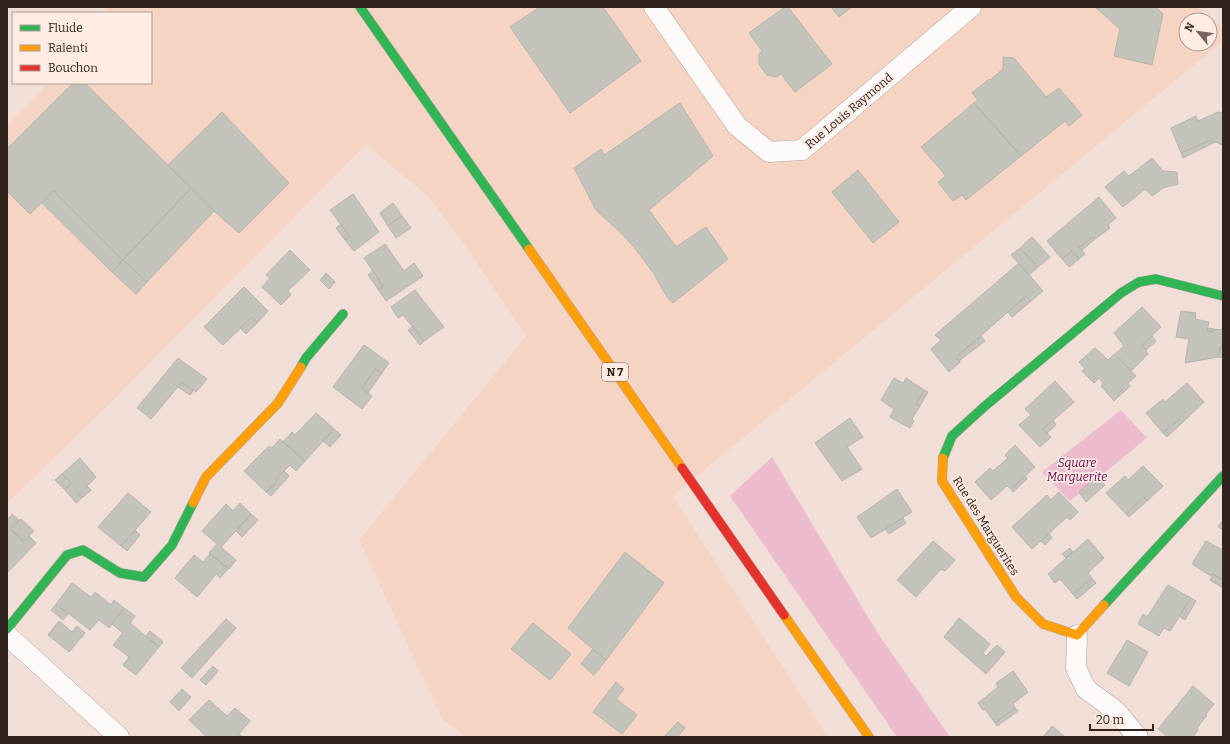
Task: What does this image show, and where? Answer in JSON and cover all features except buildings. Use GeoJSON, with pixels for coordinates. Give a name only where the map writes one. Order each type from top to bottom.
{"type":"FeatureCollection","features":[{"type":"Feature","properties":{"kind":"street","name":"N 7"},"geometry":{"type":"LineString","coordinates":[[360,7],[869,737]]}},
{"type":"Feature","properties":{"kind":"street","name":"Rue Louis Raymond"},"geometry":{"type":"LineString","coordinates":[[654,7],[737,126],[769,152],[802,150],[971,7]]}},
{"type":"Feature","properties":{"kind":"street","name":"Rue des Marguerites"},"geometry":{"type":"LineString","coordinates":[[1077,635],[1043,624],[1016,597],[950,495],[942,481],[943,458],[952,436],[985,406],[1121,293],[1139,282],[1156,279],[1223,296]]}},
{"type":"Feature","properties":{"kind":"street"},"geometry":{"type":"LineString","coordinates":[[7,629],[67,556],[83,550],[120,573],[144,577],[172,545],[206,478],[278,403],[306,358],[343,314]]}},
{"type":"Feature","properties":{"kind":"street"},"geometry":{"type":"LineString","coordinates":[[1138,737],[1116,711],[1086,689],[1076,668],[1077,635],[1223,476]]}},
{"type":"Feature","properties":{"kind":"street"},"geometry":{"type":"LineString","coordinates":[[7,635],[119,737]]}},
{"type":"Feature","properties":{"kind":"shaded area"},"geometry":{"type":"Polygon","coordinates":[[[103,7],[1198,7],[1204,12],[1178,12],[1178,52],[1210,52],[673,496],[828,737],[466,737],[442,719],[359,540],[526,336],[468,250],[428,196],[366,145],[108,405],[7,504],[7,126],[48,84],[152,84],[152,12],[107,12],[103,7]]]}},
{"type":"Feature","properties":{"kind":"shaded area"},"geometry":{"type":"Polygon","coordinates":[[[1218,25],[1223,29],[1223,41],[1218,45],[1218,25]]]}},
{"type":"Feature","properties":{"kind":"green space","name":"Square Marguerite"},"geometry":{"type":"Polygon","coordinates":[[[1121,410],[1147,438],[1070,501],[1042,472],[1121,410]]]}},
{"type":"Feature","properties":{"kind":"green space"},"geometry":{"type":"Polygon","coordinates":[[[772,457],[877,632],[950,737],[897,737],[730,496],[772,457]]]}},
{"type":"Feature","properties":{"kind":"traffic: fast"},"geometry":{"type":"LineString","coordinates":[[360,7],[529,249]]}},
{"type":"Feature","properties":{"kind":"traffic: fast"},"geometry":{"type":"LineString","coordinates":[[943,458],[952,436],[985,406],[1121,293],[1139,282],[1156,279],[1223,296]]}},
{"type":"Feature","properties":{"kind":"traffic: fast"},"geometry":{"type":"LineString","coordinates":[[301,367],[306,358],[343,314]]}},
{"type":"Feature","properties":{"kind":"traffic: fast"},"geometry":{"type":"LineString","coordinates":[[1104,605],[1223,476]]}},
{"type":"Feature","properties":{"kind":"traffic: fast"},"geometry":{"type":"LineString","coordinates":[[7,629],[67,555],[83,550],[120,573],[144,577],[172,545],[193,503]]}},
{"type":"Feature","properties":{"kind":"traffic: slow"},"geometry":{"type":"LineString","coordinates":[[529,249],[682,468]]}},
{"type":"Feature","properties":{"kind":"traffic: slow"},"geometry":{"type":"LineString","coordinates":[[193,503],[206,477],[278,403],[301,367]]}},
{"type":"Feature","properties":{"kind":"traffic: slow"},"geometry":{"type":"LineString","coordinates":[[943,458],[942,481],[1016,597],[1043,624],[1077,635],[1104,605]]}},
{"type":"Feature","properties":{"kind":"traffic: slow"},"geometry":{"type":"LineString","coordinates":[[784,615],[869,737]]}},
{"type":"Feature","properties":{"kind":"traffic: jam"},"geometry":{"type":"LineString","coordinates":[[682,468],[784,615]]}}]}
